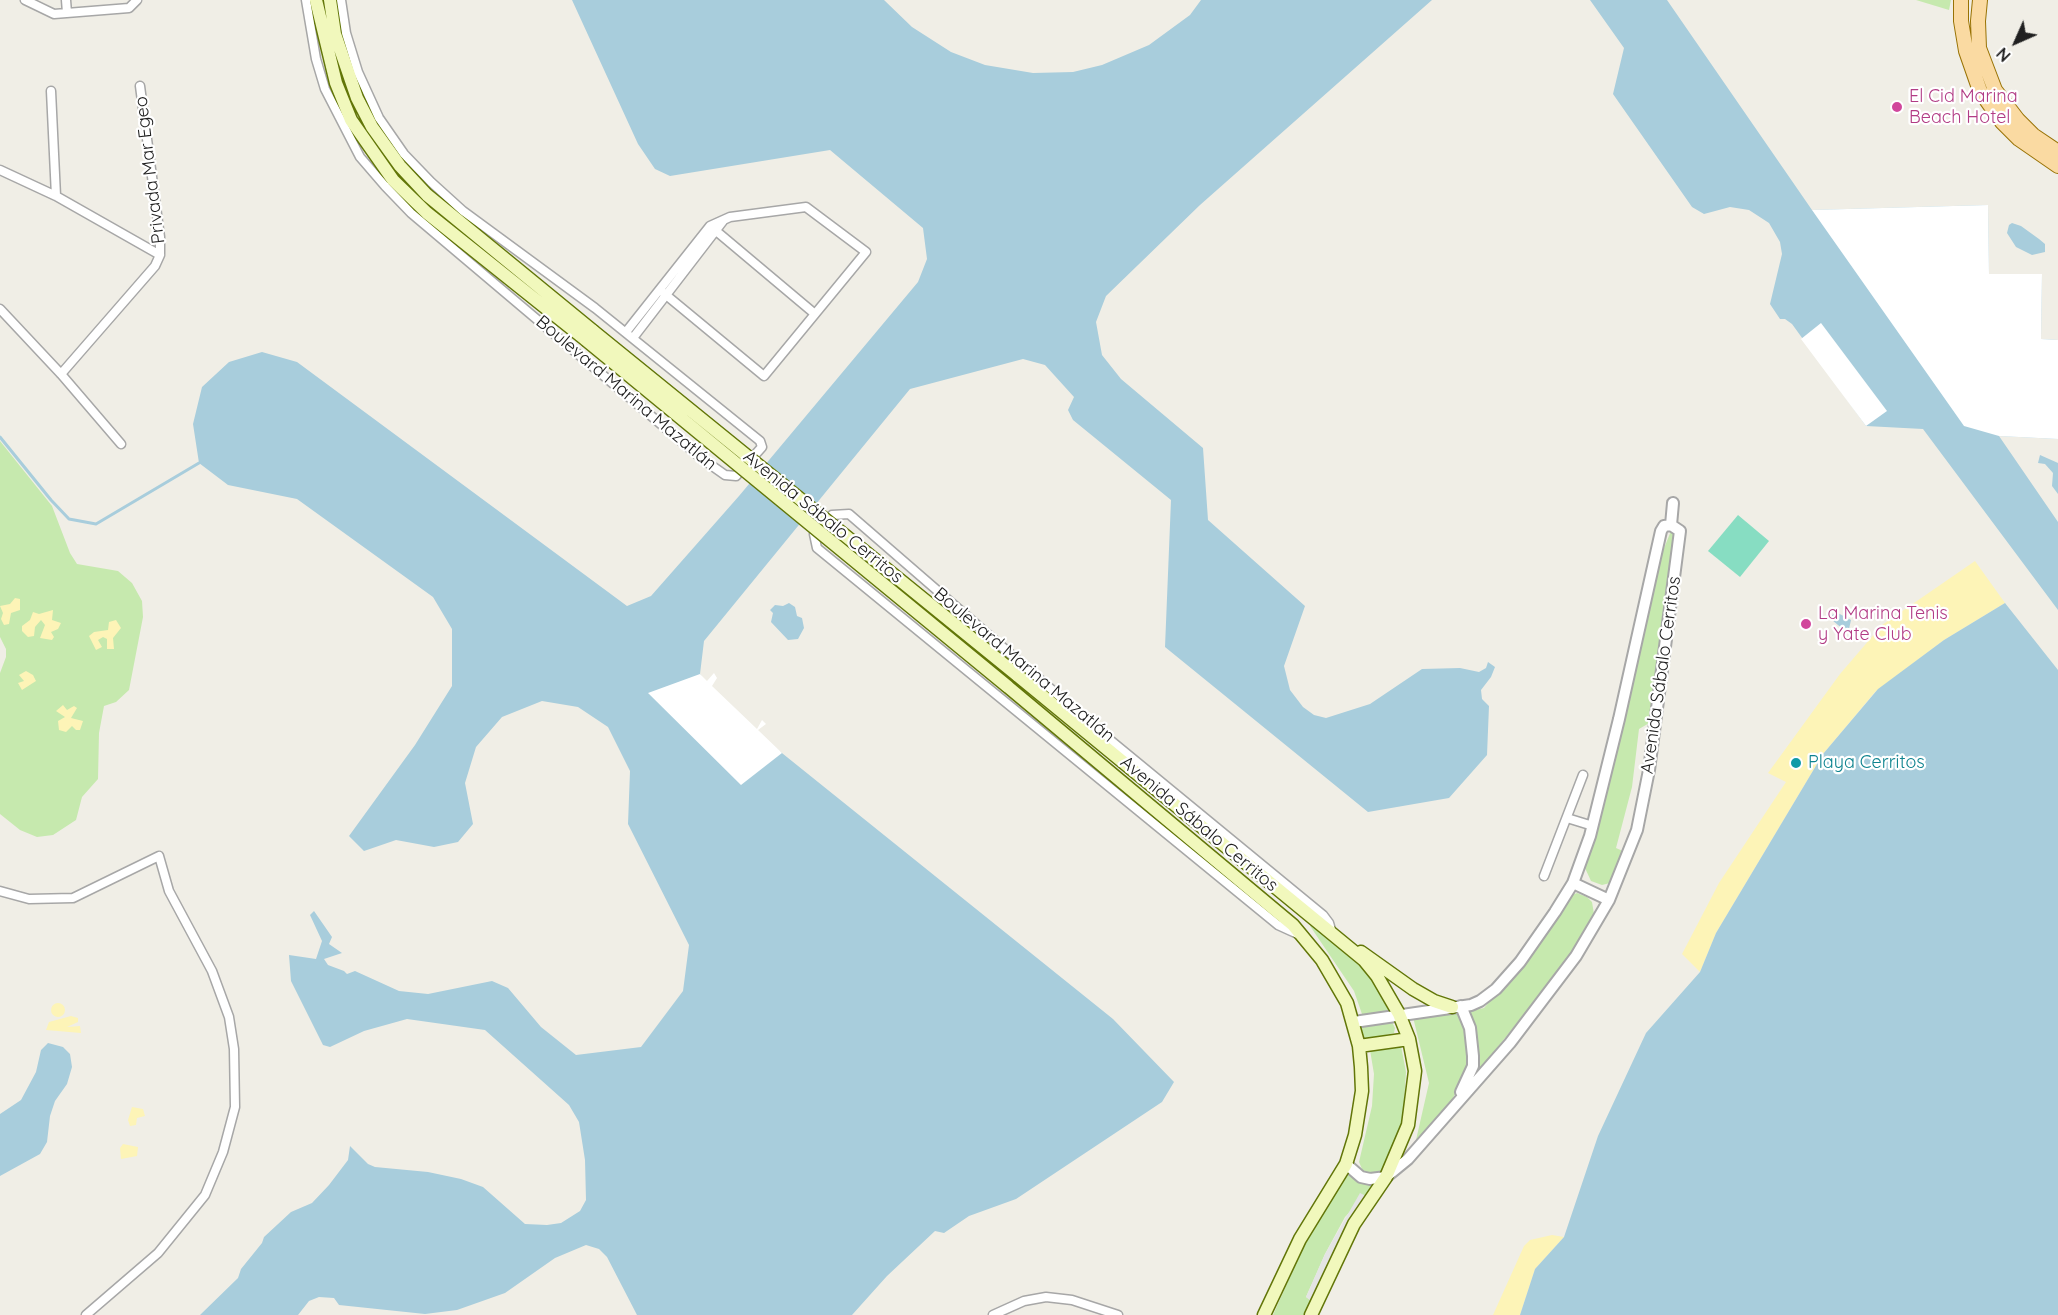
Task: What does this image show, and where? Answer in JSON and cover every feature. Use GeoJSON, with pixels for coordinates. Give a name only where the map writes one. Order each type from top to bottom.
{"type":"FeatureCollection","features":[{"type":"Feature","properties":{"kind":"main road","name":"Boulevard Marina Mazatlán"},"geometry":{"type":"LineString","coordinates":[[316,0],[336,83],[351,120],[393,180],[444,234],[590,336]]}},
{"type":"Feature","properties":{"kind":"main road","name":"Boulevard Marina Mazatlán"},"geometry":{"type":"LineString","coordinates":[[330,0],[335,34],[345,69],[357,98],[372,127],[400,166],[427,195],[460,215],[590,336]]}},
{"type":"Feature","properties":{"kind":"main road"},"geometry":{"type":"LineString","coordinates":[[1961,0],[1961,21],[1966,51],[1980,91],[2002,122],[2019,138],[2058,166]]}},
{"type":"Feature","properties":{"kind":"main road"},"geometry":{"type":"LineString","coordinates":[[1980,0],[1979,48],[1995,90],[2033,135],[2058,152]]}},
{"type":"Feature","properties":{"kind":"main road","name":"Avenida Sábalo Cerritos"},"geometry":{"type":"LineString","coordinates":[[590,336],[1017,675],[1115,749],[1332,933],[1371,969],[1399,1014],[1409,1039],[1415,1071],[1413,1098],[1403,1140],[1386,1177],[1354,1224],[1311,1315]]}},
{"type":"Feature","properties":{"kind":"main road","name":"Avenida Sábalo Cerritos"},"geometry":{"type":"LineString","coordinates":[[590,336],[1007,686],[1100,770],[1273,907],[1304,936],[1336,983],[1354,1022],[1359,1047],[1362,1091],[1355,1135],[1346,1164],[1300,1239],[1264,1315]]}},
{"type":"Feature","properties":{"kind":"main road"},"geometry":{"type":"LineString","coordinates":[[1347,946],[1379,963],[1434,1001],[1456,1006]]}},
{"type":"Feature","properties":{"kind":"main road"},"geometry":{"type":"LineString","coordinates":[[1359,1047],[1409,1039]]}},
{"type":"Feature","properties":{"kind":"street"},"geometry":{"type":"LineString","coordinates":[[25,0],[54,14],[129,8],[137,0]]}},
{"type":"Feature","properties":{"kind":"street"},"geometry":{"type":"LineString","coordinates":[[66,0],[68,13]]}},
{"type":"Feature","properties":{"kind":"street","name":"Boulevard Marina Mazatlán"},"geometry":{"type":"LineString","coordinates":[[306,0],[316,59],[324,89],[366,164],[411,213],[444,234],[701,458],[725,475],[736,476],[762,447],[760,441],[630,335],[460,215],[404,154],[379,118],[358,72],[346,33],[341,0]]}},
{"type":"Feature","properties":{"kind":"street","name":"Privada Mar Egeo"},"geometry":{"type":"LineString","coordinates":[[140,86],[160,237],[160,255]]}},
{"type":"Feature","properties":{"kind":"street"},"geometry":{"type":"LineString","coordinates":[[51,91],[56,196]]}},
{"type":"Feature","properties":{"kind":"street"},"geometry":{"type":"LineString","coordinates":[[0,170],[56,196],[160,255],[155,266],[61,374]]}},
{"type":"Feature","properties":{"kind":"street"},"geometry":{"type":"LineString","coordinates":[[806,207],[866,252],[764,376],[664,292],[710,226],[730,217],[806,207]]}},
{"type":"Feature","properties":{"kind":"street"},"geometry":{"type":"LineString","coordinates":[[630,335],[717,232],[723,221]]}},
{"type":"Feature","properties":{"kind":"street"},"geometry":{"type":"LineString","coordinates":[[710,226],[815,314]]}},
{"type":"Feature","properties":{"kind":"street"},"geometry":{"type":"LineString","coordinates":[[0,309],[61,374],[121,444]]}},
{"type":"Feature","properties":{"kind":"street","name":"Avenida Sábalo Cerritos"},"geometry":{"type":"LineString","coordinates":[[1671,525],[1673,503]]}},
{"type":"Feature","properties":{"kind":"street","name":"Boulevard Marina Mazatlán"},"geometry":{"type":"LineString","coordinates":[[1100,770],[817,548],[814,542],[816,531],[832,515],[849,514],[1115,749]]}},
{"type":"Feature","properties":{"kind":"street","name":"Avenida Sábalo Cerritos"},"geometry":{"type":"LineString","coordinates":[[1354,1022],[1480,1001],[1502,982],[1539,936],[1573,883],[1593,826],[1661,531],[1664,526],[1671,525],[1680,531],[1649,770],[1637,830],[1609,900],[1559,978],[1510,1043],[1408,1159],[1386,1177]]}},
{"type":"Feature","properties":{"kind":"street"},"geometry":{"type":"LineString","coordinates":[[1544,876],[1583,775]]}},
{"type":"Feature","properties":{"kind":"street"},"geometry":{"type":"LineString","coordinates":[[1567,818],[1593,826]]}},
{"type":"Feature","properties":{"kind":"street"},"geometry":{"type":"LineString","coordinates":[[0,891],[29,898],[73,898],[159,856],[169,891],[212,971],[229,1017],[234,1048],[235,1107],[215,1173],[195,1210],[158,1253],[86,1315]]}},
{"type":"Feature","properties":{"kind":"street"},"geometry":{"type":"LineString","coordinates":[[1573,883],[1609,900]]}},
{"type":"Feature","properties":{"kind":"street"},"geometry":{"type":"LineString","coordinates":[[1447,1115],[1473,1066],[1472,1038],[1456,1006]]}},
{"type":"Feature","properties":{"kind":"street"},"geometry":{"type":"LineString","coordinates":[[1346,1164],[1360,1177],[1386,1177]]}},
{"type":"Feature","properties":{"kind":"street"},"geometry":{"type":"LineString","coordinates":[[993,1315],[1024,1300],[1046,1297],[1072,1299],[1118,1315]]}},
{"type":"Feature","properties":{"kind":"green space"},"geometry":{"type":"Polygon","coordinates":[[[1916,0],[1951,0],[1949,10],[1916,0]]]}},
{"type":"Feature","properties":{"kind":"green space"},"geometry":{"type":"Polygon","coordinates":[[[0,441],[52,506],[70,553],[77,564],[118,571],[132,583],[142,601],[143,617],[129,690],[116,702],[104,706],[99,733],[98,779],[82,797],[76,820],[53,835],[37,837],[20,830],[0,814],[0,673],[6,657],[6,649],[0,637],[0,441]]]}},
{"type":"Feature","properties":{"kind":"green space"},"geometry":{"type":"Polygon","coordinates":[[[1738,515],[1769,541],[1740,577],[1708,551],[1738,515]]]}},
{"type":"Feature","properties":{"kind":"green space"},"geometry":{"type":"Polygon","coordinates":[[[1671,531],[1676,532],[1651,722],[1639,729],[1632,787],[1616,848],[1625,852],[1610,883],[1602,885],[1591,881],[1585,868],[1611,771],[1660,558],[1671,531]]]}},
{"type":"Feature","properties":{"kind":"green space"},"geometry":{"type":"Polygon","coordinates":[[[1577,893],[1592,902],[1594,914],[1589,925],[1568,959],[1470,1082],[1478,1064],[1477,1046],[1466,1012],[1484,1008],[1510,978],[1570,896],[1577,893]]]}},
{"type":"Feature","properties":{"kind":"green space"},"geometry":{"type":"Polygon","coordinates":[[[1313,924],[1365,967],[1393,1010],[1363,1017],[1354,991],[1310,926],[1313,924]]]}},
{"type":"Feature","properties":{"kind":"green space"},"geometry":{"type":"Polygon","coordinates":[[[1456,1011],[1461,1014],[1469,1039],[1470,1066],[1447,1109],[1420,1141],[1416,1140],[1429,1083],[1413,1017],[1456,1011]]]}},
{"type":"Feature","properties":{"kind":"green space"},"geometry":{"type":"Polygon","coordinates":[[[1392,1022],[1395,1028],[1394,1033],[1364,1040],[1361,1026],[1392,1022]]]}},
{"type":"Feature","properties":{"kind":"green space"},"geometry":{"type":"Polygon","coordinates":[[[1401,1046],[1406,1072],[1403,1119],[1386,1171],[1369,1175],[1362,1169],[1359,1162],[1372,1106],[1374,1074],[1370,1050],[1401,1046]]]}},
{"type":"Feature","properties":{"kind":"green space"},"geometry":{"type":"Polygon","coordinates":[[[1349,1171],[1361,1183],[1376,1184],[1345,1217],[1325,1254],[1306,1297],[1313,1302],[1308,1315],[1273,1315],[1313,1225],[1349,1171]]]}},
{"type":"Feature","properties":{"kind":"sand","name":"Playa Cerritos"},"geometry":{"type":"Polygon","coordinates":[[[1975,561],[2005,603],[1944,640],[1875,692],[1823,754],[1716,933],[1700,972],[1682,954],[1719,883],[1786,782],[1768,773],[1840,674],[1882,625],[1975,561]]]}},
{"type":"Feature","properties":{"kind":"sand"},"geometry":{"type":"Polygon","coordinates":[[[15,598],[20,599],[20,610],[11,613],[9,624],[4,625],[0,606],[10,604],[15,598]]]}},
{"type":"Feature","properties":{"kind":"sand"},"geometry":{"type":"Polygon","coordinates":[[[53,610],[52,620],[61,623],[58,629],[51,632],[54,637],[52,640],[40,638],[45,625],[41,620],[35,627],[34,636],[28,637],[22,631],[22,626],[30,620],[33,612],[39,614],[53,610]]]}},
{"type":"Feature","properties":{"kind":"sand"},"geometry":{"type":"Polygon","coordinates":[[[116,620],[121,628],[113,638],[114,649],[107,649],[107,639],[103,637],[98,640],[102,647],[96,650],[89,636],[94,632],[108,630],[109,622],[116,620]]]}},
{"type":"Feature","properties":{"kind":"sand"},"geometry":{"type":"Polygon","coordinates":[[[26,671],[33,675],[36,681],[22,690],[18,683],[24,681],[19,675],[26,671]]]}},
{"type":"Feature","properties":{"kind":"sand"},"geometry":{"type":"Polygon","coordinates":[[[63,705],[67,710],[74,706],[77,708],[71,718],[83,721],[80,730],[72,726],[66,732],[59,730],[58,721],[65,717],[56,711],[63,705]]]}},
{"type":"Feature","properties":{"kind":"sand"},"geometry":{"type":"Polygon","coordinates":[[[58,1003],[63,1005],[65,1010],[63,1015],[58,1017],[53,1015],[51,1010],[53,1005],[58,1003]]]}},
{"type":"Feature","properties":{"kind":"sand"},"geometry":{"type":"Polygon","coordinates":[[[71,1016],[78,1018],[78,1022],[67,1027],[80,1026],[81,1033],[46,1030],[49,1022],[71,1016]]]}},
{"type":"Feature","properties":{"kind":"sand"},"geometry":{"type":"Polygon","coordinates":[[[132,1107],[143,1109],[145,1116],[137,1118],[136,1125],[130,1126],[128,1120],[132,1107]]]}},
{"type":"Feature","properties":{"kind":"sand"},"geometry":{"type":"Polygon","coordinates":[[[123,1144],[138,1147],[137,1156],[121,1159],[120,1148],[123,1144]]]}},
{"type":"Feature","properties":{"kind":"sand"},"geometry":{"type":"Polygon","coordinates":[[[1552,1235],[1564,1237],[1535,1269],[1520,1315],[1493,1315],[1524,1246],[1530,1240],[1552,1235]]]}},
{"type":"Feature","properties":{"kind":"shaded area"},"geometry":{"type":"Polygon","coordinates":[[[1360,1193],[1366,1196],[1313,1302],[1306,1297],[1325,1254],[1360,1193]]]}},
{"type":"Feature","properties":{"kind":"water"},"geometry":{"type":"Polygon","coordinates":[[[572,0],[884,0],[912,27],[951,52],[985,65],[1033,73],[1073,72],[1102,65],[1149,45],[1190,15],[1201,0],[1432,0],[1200,205],[1106,296],[1096,322],[1102,355],[1121,379],[1203,448],[1208,520],[1305,606],[1284,666],[1290,690],[1303,707],[1314,715],[1326,718],[1370,704],[1422,669],[1460,668],[1479,672],[1486,668],[1488,662],[1495,667],[1481,690],[1482,699],[1489,706],[1487,755],[1449,798],[1368,812],[1165,647],[1171,500],[1073,420],[1068,410],[1074,397],[1045,365],[1023,359],[910,389],[704,641],[700,674],[717,698],[757,733],[1113,1019],[1174,1082],[1162,1102],[1016,1199],[969,1216],[944,1233],[935,1231],[887,1276],[852,1315],[637,1315],[607,1257],[599,1249],[586,1245],[555,1258],[505,1293],[457,1310],[425,1314],[339,1305],[334,1298],[319,1297],[309,1301],[298,1315],[200,1315],[238,1278],[241,1269],[262,1243],[264,1237],[291,1212],[312,1203],[329,1185],[348,1160],[350,1146],[368,1164],[375,1167],[428,1172],[461,1179],[483,1187],[525,1224],[561,1223],[580,1211],[586,1200],[585,1160],[579,1122],[569,1105],[485,1030],[407,1019],[364,1031],[330,1047],[323,1045],[291,981],[289,955],[316,959],[322,941],[310,915],[314,911],[332,937],[329,944],[342,953],[324,959],[328,965],[347,974],[355,971],[399,991],[428,994],[492,981],[508,988],[541,1027],[576,1055],[641,1047],[683,991],[689,945],[628,824],[630,771],[608,727],[578,707],[542,701],[502,717],[476,747],[465,783],[473,824],[458,842],[434,847],[396,840],[364,851],[349,836],[415,745],[452,686],[452,629],[433,597],[297,499],[228,485],[199,463],[193,424],[202,387],[229,362],[262,352],[297,362],[627,606],[651,596],[739,496],[918,282],[927,259],[923,228],[830,150],[670,176],[655,169],[638,144],[572,0]]]}},
{"type":"Feature","properties":{"kind":"water"},"geometry":{"type":"Polygon","coordinates":[[[1590,0],[1667,0],[1812,210],[1988,205],[1989,274],[2042,274],[2041,339],[2058,340],[2058,439],[1999,436],[2058,522],[2058,610],[1923,429],[1866,426],[1792,324],[1785,319],[1780,319],[1770,304],[1782,254],[1780,242],[1769,223],[1749,210],[1730,207],[1704,214],[1692,207],[1613,94],[1624,48],[1590,0]]]}},
{"type":"Feature","properties":{"kind":"water"},"geometry":{"type":"Polygon","coordinates":[[[2012,223],[2021,226],[2045,244],[2045,252],[2032,255],[2016,247],[2007,233],[2012,223]]]}},
{"type":"Feature","properties":{"kind":"water"},"geometry":{"type":"Polygon","coordinates":[[[2040,455],[2058,463],[2058,494],[2052,486],[2053,473],[2045,464],[2038,463],[2040,455]]]}},
{"type":"Feature","properties":{"kind":"water"},"geometry":{"type":"Polygon","coordinates":[[[789,603],[795,607],[797,616],[802,618],[804,628],[798,639],[788,640],[771,622],[773,613],[770,610],[775,605],[783,606],[789,603]]]}},
{"type":"Feature","properties":{"kind":"water"},"geometry":{"type":"Polygon","coordinates":[[[2005,603],[2058,670],[2058,1315],[1520,1315],[1535,1269],[1564,1237],[1598,1136],[1646,1033],[1700,972],[1716,933],[1823,754],[1878,689],[1944,640],[2005,603]]]}},
{"type":"Feature","properties":{"kind":"water"},"geometry":{"type":"Polygon","coordinates":[[[1836,612],[1851,620],[1849,629],[1844,630],[1832,620],[1831,616],[1836,612]]]}},
{"type":"Feature","properties":{"kind":"water"},"geometry":{"type":"Polygon","coordinates":[[[48,1043],[63,1047],[70,1054],[72,1067],[67,1084],[55,1101],[50,1116],[47,1142],[40,1154],[0,1176],[0,1114],[21,1100],[36,1072],[41,1050],[48,1043]]]}},
{"type":"Feature","properties":{"kind":"pier"},"geometry":{"type":"Polygon","coordinates":[[[1988,205],[1989,274],[2042,274],[2041,339],[2058,340],[2058,439],[1999,436],[1964,426],[1812,210],[1988,205]]]}},
{"type":"Feature","properties":{"kind":"pier"},"geometry":{"type":"Polygon","coordinates":[[[1821,323],[1887,411],[1866,426],[1801,339],[1821,323]]]}},
{"type":"Feature","properties":{"kind":"pier"},"geometry":{"type":"Polygon","coordinates":[[[714,673],[717,678],[712,686],[757,729],[762,720],[766,724],[758,730],[782,753],[741,785],[648,693],[700,674],[707,681],[714,673]]]}},
{"type":"Feature","properties":{"kind":"waterway"},"geometry":{"type":"LineString","coordinates":[[0,437],[69,519],[96,524],[199,463]]}},
{"type":"Feature","properties":{"kind":"place","name":"El Cid Marina Beach Hotel"},"geometry":{"type":"Point","coordinates":[1897,107]}},
{"type":"Feature","properties":{"kind":"place","name":"La Marina Tenis y Yate Club"},"geometry":{"type":"Point","coordinates":[1806,624]}},
{"type":"Feature","properties":{"kind":"place","name":"Playa Cerritos"},"geometry":{"type":"Point","coordinates":[1796,763]}}]}
